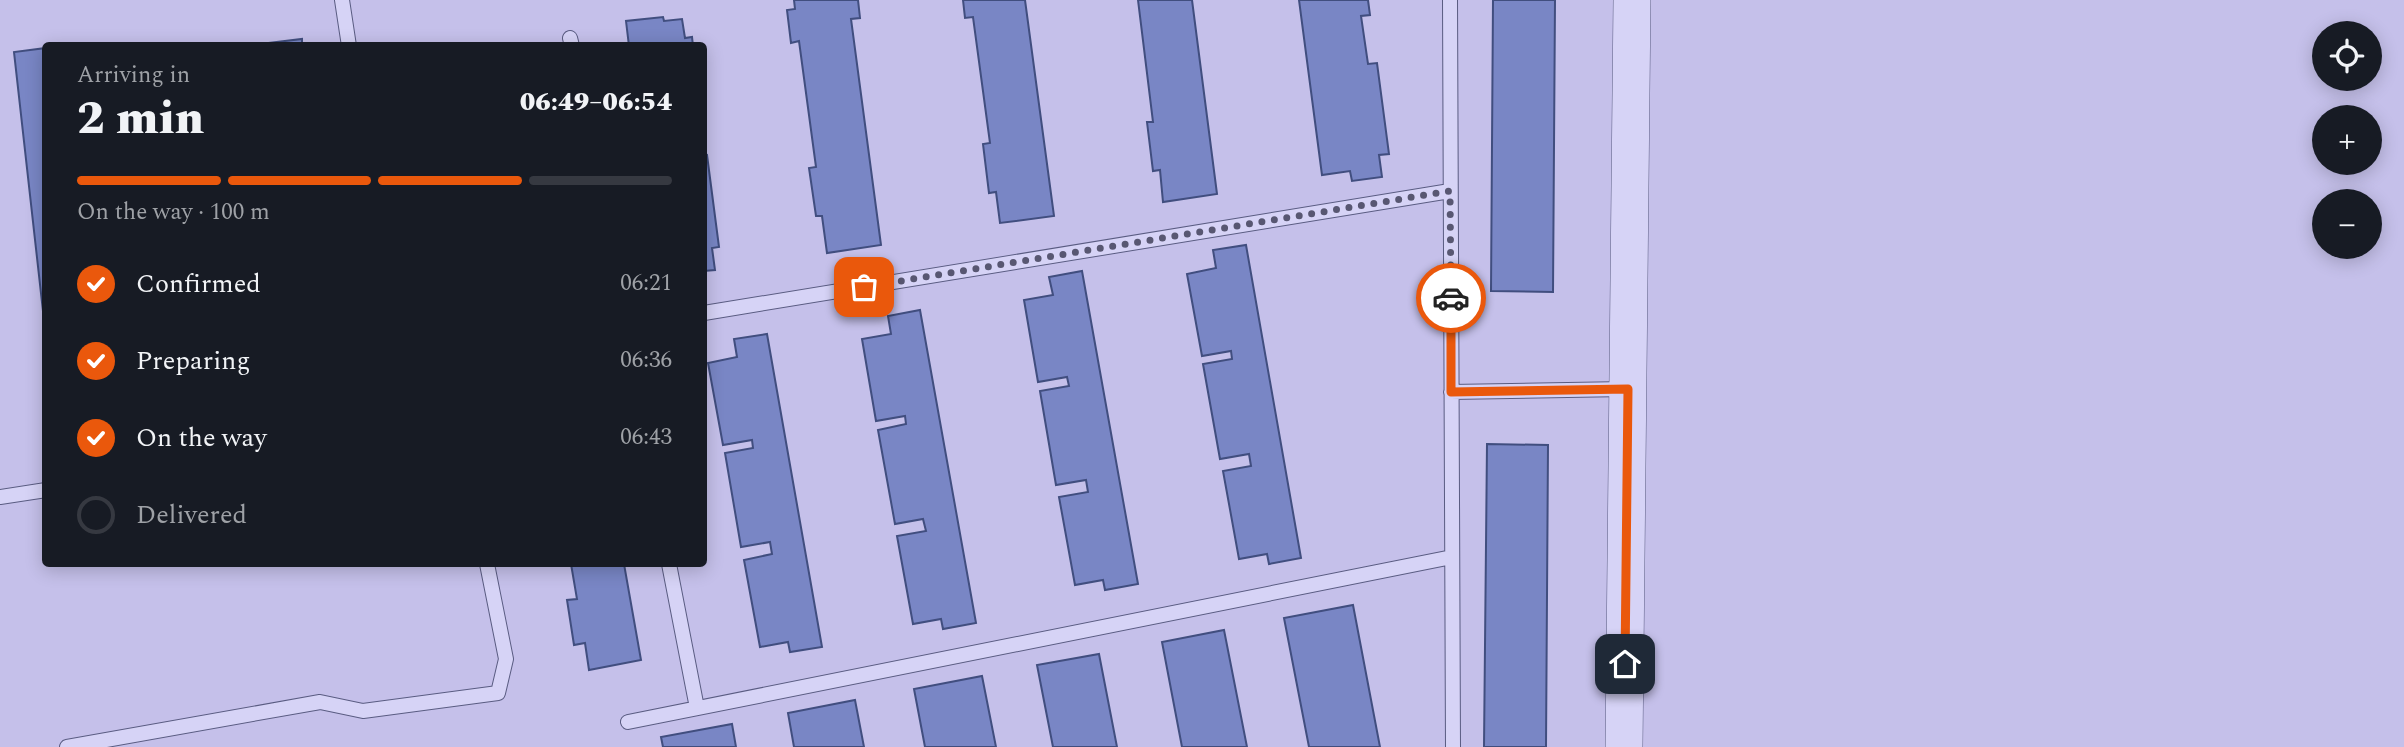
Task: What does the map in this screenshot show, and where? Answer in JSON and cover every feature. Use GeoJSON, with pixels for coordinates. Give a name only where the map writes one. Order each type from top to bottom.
{"type":"FeatureCollection","features":[{"type":"Feature","properties":{"kind":"street"},"geometry":{"type":"LineString","coordinates":[[1624,747],[1632,0]]}},
{"type":"Feature","properties":{"kind":"lane"},"geometry":{"type":"LineString","coordinates":[[342,0],[348,42]]}},
{"type":"Feature","properties":{"kind":"lane"},"geometry":{"type":"LineString","coordinates":[[1450,0],[1453,747]]}},
{"type":"Feature","properties":{"kind":"lane"},"geometry":{"type":"LineString","coordinates":[[707,313],[1450,191]]}},
{"type":"Feature","properties":{"kind":"lane"},"geometry":{"type":"LineString","coordinates":[[1451,392],[1628,389]]}},
{"type":"Feature","properties":{"kind":"lane"},"geometry":{"type":"LineString","coordinates":[[0,497],[42,491]]}},
{"type":"Feature","properties":{"kind":"lane"},"geometry":{"type":"LineString","coordinates":[[628,722],[1452,557]]}},
{"type":"Feature","properties":{"kind":"lane"},"geometry":{"type":"LineString","coordinates":[[67,747],[320,702],[363,711],[498,693],[506,659],[488,567]]}},
{"type":"Feature","properties":{"kind":"lane"},"geometry":{"type":"LineString","coordinates":[[670,567],[697,708]]}},
{"type":"Feature","properties":{"kind":"building"},"geometry":{"type":"Polygon","coordinates":[[[794,0],[858,0],[860,18],[851,19],[881,245],[827,253],[822,216],[816,216],[809,168],[816,167],[799,41],[791,43],[787,10],[795,9],[794,0]]]}},
{"type":"Feature","properties":{"kind":"building"},"geometry":{"type":"Polygon","coordinates":[[[963,0],[1025,0],[1054,216],[1000,223],[996,192],[989,193],[983,144],[990,143],[973,17],[965,18],[963,0]]]}},
{"type":"Feature","properties":{"kind":"building"},"geometry":{"type":"Polygon","coordinates":[[[1138,0],[1192,0],[1217,194],[1163,202],[1160,170],[1153,171],[1147,122],[1153,122],[1138,0]]]}},
{"type":"Feature","properties":{"kind":"building"},"geometry":{"type":"Polygon","coordinates":[[[1299,0],[1368,0],[1370,15],[1361,16],[1368,64],[1377,63],[1389,154],[1379,155],[1382,177],[1352,181],[1350,171],[1322,175],[1299,0]]]}},
{"type":"Feature","properties":{"kind":"building"},"geometry":{"type":"Polygon","coordinates":[[[1493,0],[1555,0],[1553,292],[1491,291],[1493,0]]]}},
{"type":"Feature","properties":{"kind":"building"},"geometry":{"type":"Polygon","coordinates":[[[663,17],[664,21],[682,19],[685,38],[692,37],[693,42],[629,42],[626,21],[663,17]]]}},
{"type":"Feature","properties":{"kind":"building"},"geometry":{"type":"Polygon","coordinates":[[[302,39],[302,42],[277,42],[302,39]]]}},
{"type":"Feature","properties":{"kind":"building"},"geometry":{"type":"Polygon","coordinates":[[[42,48],[42,302],[14,52],[42,48]]]}},
{"type":"Feature","properties":{"kind":"building"},"geometry":{"type":"Polygon","coordinates":[[[707,155],[719,247],[712,248],[715,270],[707,271],[707,155]]]}},
{"type":"Feature","properties":{"kind":"building"},"geometry":{"type":"Polygon","coordinates":[[[1246,245],[1301,558],[1269,564],[1267,554],[1239,559],[1223,471],[1251,466],[1249,454],[1220,459],[1203,364],[1232,359],[1231,351],[1202,356],[1187,274],[1216,268],[1213,250],[1246,245]]]}},
{"type":"Feature","properties":{"kind":"building"},"geometry":{"type":"Polygon","coordinates":[[[1082,271],[1138,584],[1105,590],[1103,580],[1075,585],[1059,497],[1088,492],[1086,480],[1056,485],[1040,391],[1069,386],[1067,377],[1038,382],[1024,300],[1053,295],[1049,277],[1082,271]]]}},
{"type":"Feature","properties":{"kind":"building"},"geometry":{"type":"Polygon","coordinates":[[[920,310],[976,623],[943,629],[941,619],[913,624],[897,536],[926,531],[923,519],[895,524],[878,430],[906,424],[905,416],[876,421],[862,339],[891,334],[888,316],[920,310]]]}},
{"type":"Feature","properties":{"kind":"building"},"geometry":{"type":"Polygon","coordinates":[[[767,334],[822,647],[790,652],[788,642],[760,647],[744,560],[772,554],[770,542],[741,547],[725,453],[753,448],[752,440],[723,445],[708,363],[737,357],[734,339],[767,334]]]}},
{"type":"Feature","properties":{"kind":"building"},"geometry":{"type":"Polygon","coordinates":[[[1487,444],[1548,445],[1546,747],[1484,747],[1487,444]]]}},
{"type":"Feature","properties":{"kind":"building"},"geometry":{"type":"Polygon","coordinates":[[[572,567],[625,567],[641,660],[589,670],[585,643],[574,645],[567,600],[577,599],[572,567]]]}},
{"type":"Feature","properties":{"kind":"building"},"geometry":{"type":"Polygon","coordinates":[[[1353,605],[1380,747],[1309,747],[1284,618],[1353,605]]]}},
{"type":"Feature","properties":{"kind":"building"},"geometry":{"type":"Polygon","coordinates":[[[1224,630],[1247,747],[1182,747],[1162,642],[1224,630]]]}},
{"type":"Feature","properties":{"kind":"building"},"geometry":{"type":"Polygon","coordinates":[[[1099,654],[1117,747],[1053,747],[1037,665],[1099,654]]]}},
{"type":"Feature","properties":{"kind":"building"},"geometry":{"type":"Polygon","coordinates":[[[982,676],[996,747],[925,747],[914,689],[982,676]]]}},
{"type":"Feature","properties":{"kind":"building"},"geometry":{"type":"Polygon","coordinates":[[[855,700],[864,747],[794,747],[788,713],[855,700]]]}},
{"type":"Feature","properties":{"kind":"building"},"geometry":{"type":"Polygon","coordinates":[[[732,724],[736,747],[663,747],[661,737],[732,724]]]}},
{"type":"Feature","properties":{"kind":"way so far"},"geometry":{"type":"LineString","coordinates":[[864,287],[1450,191],[1451,298]]}},
{"type":"Feature","properties":{"kind":"route"},"geometry":{"type":"LineString","coordinates":[[1451,298],[1451,392],[1628,389],[1625,664]]}}]}
